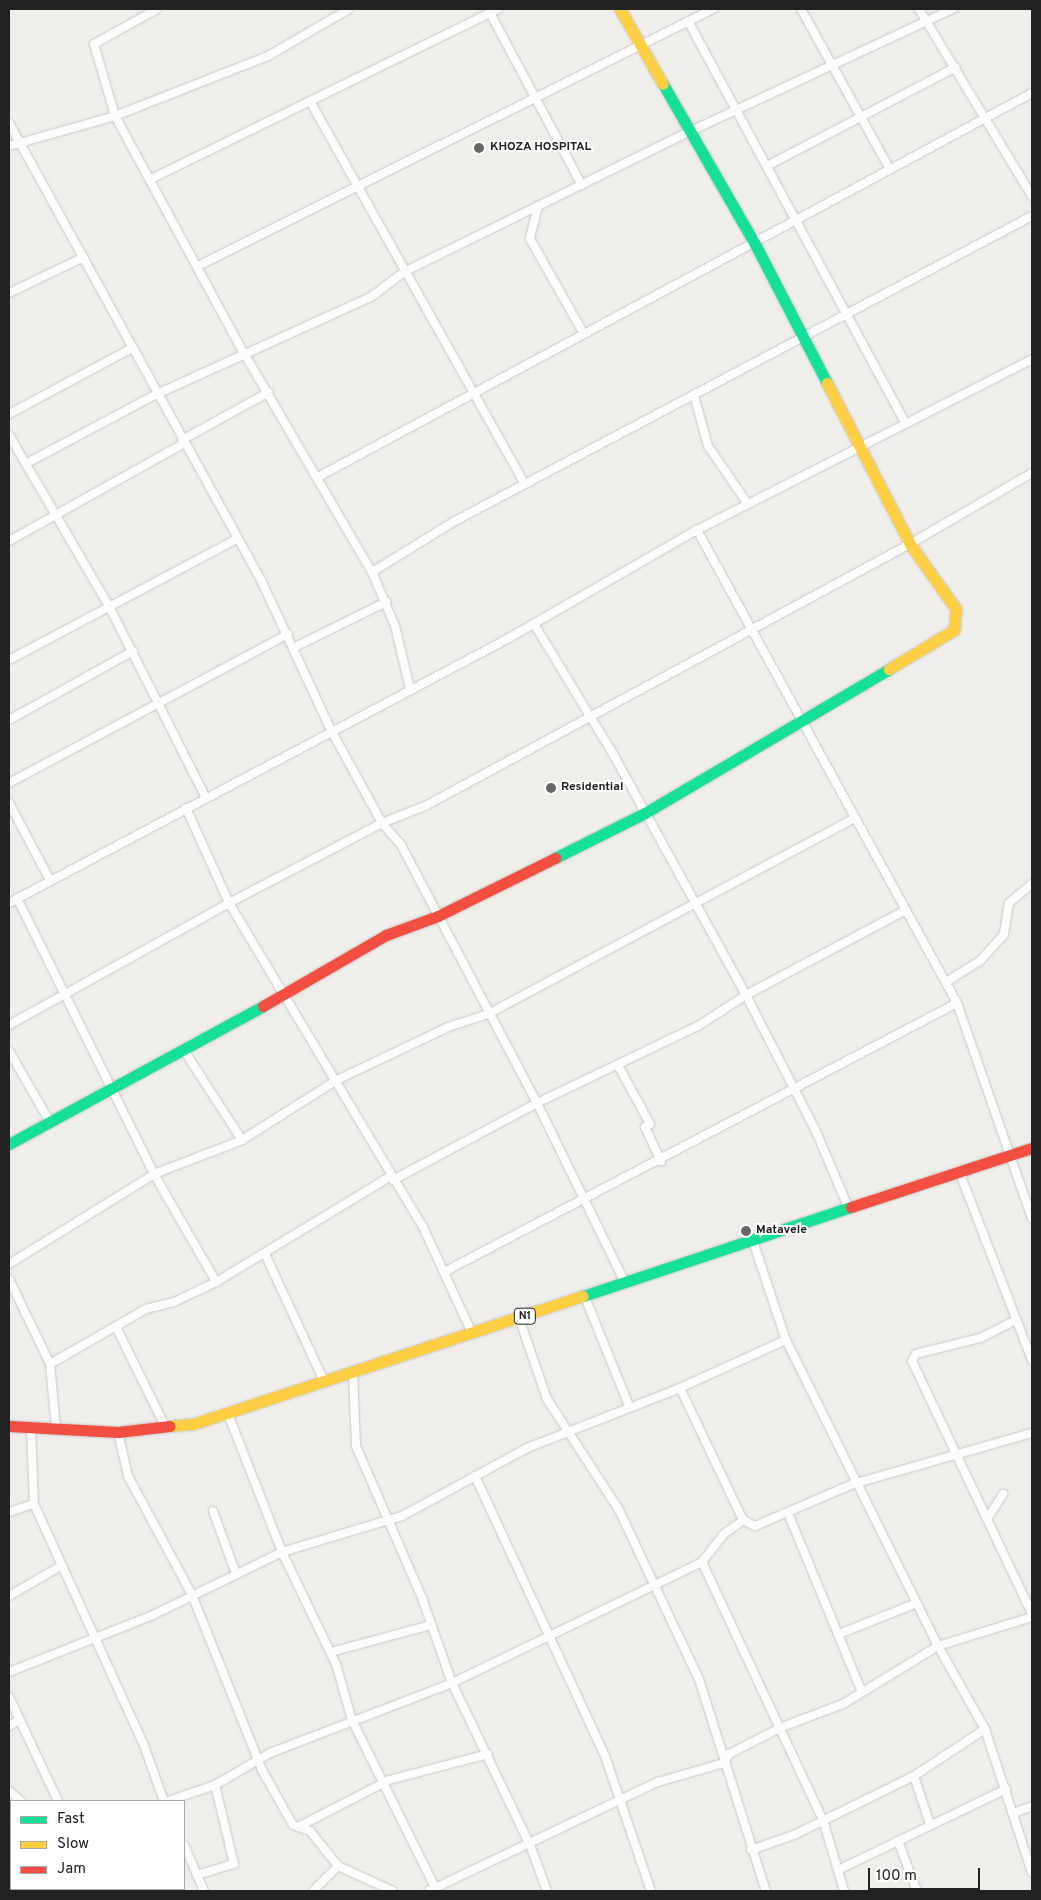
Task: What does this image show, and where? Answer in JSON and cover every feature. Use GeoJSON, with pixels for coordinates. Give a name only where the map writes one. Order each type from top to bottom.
{"type":"FeatureCollection","features":[{"type":"Feature","properties":{"kind":"main road"},"geometry":{"type":"LineString","coordinates":[[9,1144],[185,1052],[284,995],[303,979],[386,935],[438,916],[645,813],[805,722],[954,630],[956,609],[910,544],[859,447],[846,413],[755,244],[620,9]]}},
{"type":"Feature","properties":{"kind":"main road","name":"N1"},"geometry":{"type":"LineString","coordinates":[[9,1426],[118,1432],[166,1430],[228,1414],[1032,1148]]}},
{"type":"Feature","properties":{"kind":"street"},"geometry":{"type":"LineString","coordinates":[[157,9],[94,44],[115,116],[245,354],[269,392],[372,572],[386,602],[410,688]]}},
{"type":"Feature","properties":{"kind":"street"},"geometry":{"type":"LineString","coordinates":[[9,146],[115,116],[268,56],[349,9]]}},
{"type":"Feature","properties":{"kind":"street"},"geometry":{"type":"LineString","coordinates":[[151,179],[311,103],[498,9]]}},
{"type":"Feature","properties":{"kind":"street"},"geometry":{"type":"LineString","coordinates":[[198,266],[356,185],[713,9]]}},
{"type":"Feature","properties":{"kind":"street"},"geometry":{"type":"LineString","coordinates":[[801,9],[833,65],[858,117],[889,168]]}},
{"type":"Feature","properties":{"kind":"street"},"geometry":{"type":"LineString","coordinates":[[919,9],[925,24],[956,67],[1032,196]]}},
{"type":"Feature","properties":{"kind":"street"},"geometry":{"type":"LineString","coordinates":[[27,464],[157,394],[371,297],[404,272],[538,206],[691,131],[737,112],[953,9]]}},
{"type":"Feature","properties":{"kind":"street"},"geometry":{"type":"LineString","coordinates":[[490,13],[582,185]]}},
{"type":"Feature","properties":{"kind":"street"},"geometry":{"type":"LineString","coordinates":[[688,21],[847,312],[905,423]]}},
{"type":"Feature","properties":{"kind":"street"},"geometry":{"type":"LineString","coordinates":[[767,166],[956,67]]}},
{"type":"Feature","properties":{"kind":"street"},"geometry":{"type":"LineString","coordinates":[[318,477],[472,393],[755,244],[889,168],[1032,93]]}},
{"type":"Feature","properties":{"kind":"street"},"geometry":{"type":"LineString","coordinates":[[311,103],[404,272],[525,484]]}},
{"type":"Feature","properties":{"kind":"street"},"geometry":{"type":"LineString","coordinates":[[9,123],[19,144],[84,257],[130,348],[238,538],[295,647],[332,732],[382,823],[400,846],[438,916],[488,1014],[537,1103],[583,1201],[626,1283]]}},
{"type":"Feature","properties":{"kind":"street"},"geometry":{"type":"LineString","coordinates":[[538,206],[530,239],[584,334]]}},
{"type":"Feature","properties":{"kind":"street"},"geometry":{"type":"LineString","coordinates":[[372,572],[525,484],[804,337],[847,312],[940,268],[1032,216]]}},
{"type":"Feature","properties":{"kind":"street"},"geometry":{"type":"LineString","coordinates":[[9,293],[84,257]]}},
{"type":"Feature","properties":{"kind":"street"},"geometry":{"type":"LineString","coordinates":[[9,414],[130,348]]}},
{"type":"Feature","properties":{"kind":"street"},"geometry":{"type":"LineString","coordinates":[[9,903],[332,732],[410,688],[534,624],[697,530],[905,423],[954,402],[1032,359]]}},
{"type":"Feature","properties":{"kind":"street"},"geometry":{"type":"LineString","coordinates":[[9,541],[56,516],[269,392]]}},
{"type":"Feature","properties":{"kind":"street"},"geometry":{"type":"LineString","coordinates":[[694,395],[708,446],[748,504]]}},
{"type":"Feature","properties":{"kind":"street"},"geometry":{"type":"LineString","coordinates":[[9,435],[109,606],[159,701],[206,798]]}},
{"type":"Feature","properties":{"kind":"street"},"geometry":{"type":"LineString","coordinates":[[9,1025],[229,903],[382,823],[427,805],[589,715],[910,544],[1032,473]]}},
{"type":"Feature","properties":{"kind":"street"},"geometry":{"type":"LineString","coordinates":[[740,508],[741,494]]}},
{"type":"Feature","properties":{"kind":"street"},"geometry":{"type":"LineString","coordinates":[[697,530],[753,627],[855,818],[958,1003],[1032,1218]]}},
{"type":"Feature","properties":{"kind":"street"},"geometry":{"type":"LineString","coordinates":[[9,660],[238,538]]}},
{"type":"Feature","properties":{"kind":"street"},"geometry":{"type":"LineString","coordinates":[[295,647],[386,602]]}},
{"type":"Feature","properties":{"kind":"street"},"geometry":{"type":"LineString","coordinates":[[534,624],[589,715],[746,995],[795,1089],[849,1209]]}},
{"type":"Feature","properties":{"kind":"street"},"geometry":{"type":"LineString","coordinates":[[9,782],[288,634]]}},
{"type":"Feature","properties":{"kind":"street"},"geometry":{"type":"LineString","coordinates":[[9,720],[133,652]]}},
{"type":"Feature","properties":{"kind":"street"},"geometry":{"type":"LineString","coordinates":[[9,803],[50,880]]}},
{"type":"Feature","properties":{"kind":"street"},"geometry":{"type":"LineString","coordinates":[[186,808],[229,903],[337,1080],[444,1272],[472,1333]]}},
{"type":"Feature","properties":{"kind":"street"},"geometry":{"type":"LineString","coordinates":[[9,1264],[154,1174],[242,1140],[337,1080],[448,1027],[488,1014],[694,900],[855,818]]}},
{"type":"Feature","properties":{"kind":"street"},"geometry":{"type":"LineString","coordinates":[[946,982],[986,955],[1004,934],[1009,903],[1032,884]]}},
{"type":"Feature","properties":{"kind":"street"},"geometry":{"type":"LineString","coordinates":[[17,898],[66,992],[154,1174],[216,1282]]}},
{"type":"Feature","properties":{"kind":"street"},"geometry":{"type":"LineString","coordinates":[[50,1364],[117,1329],[146,1309],[174,1302],[216,1282],[392,1178],[537,1103],[698,1026],[746,995],[906,910]]}},
{"type":"Feature","properties":{"kind":"street"},"geometry":{"type":"LineString","coordinates":[[444,1272],[661,1161],[958,1003]]}},
{"type":"Feature","properties":{"kind":"street"},"geometry":{"type":"LineString","coordinates":[[9,1051],[50,1122]]}},
{"type":"Feature","properties":{"kind":"street"},"geometry":{"type":"LineString","coordinates":[[185,1052],[242,1140]]}},
{"type":"Feature","properties":{"kind":"street"},"geometry":{"type":"LineString","coordinates":[[618,1065],[650,1124],[645,1127],[661,1161]]}},
{"type":"Feature","properties":{"kind":"street"},"geometry":{"type":"LineString","coordinates":[[959,1171],[1014,1321],[1032,1360]]}},
{"type":"Feature","properties":{"kind":"street"},"geometry":{"type":"LineString","coordinates":[[752,1241],[786,1340],[938,1646],[985,1729],[1014,1813],[1032,1873]]}},
{"type":"Feature","properties":{"kind":"street"},"geometry":{"type":"LineString","coordinates":[[265,1254],[325,1383]]}},
{"type":"Feature","properties":{"kind":"street"},"geometry":{"type":"LineString","coordinates":[[9,1279],[50,1364],[56,1428]]}},
{"type":"Feature","properties":{"kind":"street"},"geometry":{"type":"LineString","coordinates":[[585,1296],[629,1406]]}},
{"type":"Feature","properties":{"kind":"street"},"geometry":{"type":"LineString","coordinates":[[519,1318],[547,1398],[618,1510],[656,1584],[699,1679],[751,1850],[766,1891]]}},
{"type":"Feature","properties":{"kind":"street"},"geometry":{"type":"LineString","coordinates":[[228,1414],[282,1552],[331,1652],[352,1720],[385,1784],[434,1890],[672,1776],[724,1763],[729,1754],[782,1727],[843,1704],[861,1690],[938,1646],[1032,1615],[912,1357],[980,1338],[1014,1321]]}},
{"type":"Feature","properties":{"kind":"street"},"geometry":{"type":"LineString","coordinates":[[117,1329],[166,1430]]}},
{"type":"Feature","properties":{"kind":"street"},"geometry":{"type":"LineString","coordinates":[[9,1672],[93,1637],[153,1615],[282,1552],[390,1521],[475,1476],[570,1432],[629,1406],[680,1388],[786,1340]]}},
{"type":"Feature","properties":{"kind":"street"},"geometry":{"type":"LineString","coordinates":[[353,1374],[353,1436],[390,1521],[452,1683],[488,1754],[530,1845],[547,1891]]}},
{"type":"Feature","properties":{"kind":"street"},"geometry":{"type":"LineString","coordinates":[[680,1388],[743,1520],[755,1526],[857,1483],[1032,1433]]}},
{"type":"Feature","properties":{"kind":"street"},"geometry":{"type":"LineString","coordinates":[[32,1427],[34,1504],[59,1567],[143,1743],[164,1800]]}},
{"type":"Feature","properties":{"kind":"street"},"geometry":{"type":"LineString","coordinates":[[118,1432],[128,1476],[192,1595],[259,1759],[296,1827],[310,1830],[338,1866],[393,1891]]}},
{"type":"Feature","properties":{"kind":"street"},"geometry":{"type":"LineString","coordinates":[[475,1476],[548,1632],[623,1800],[651,1891]]}},
{"type":"Feature","properties":{"kind":"street"},"geometry":{"type":"LineString","coordinates":[[987,1519],[1003,1494]]}},
{"type":"Feature","properties":{"kind":"street"},"geometry":{"type":"LineString","coordinates":[[9,1512],[34,1504]]}},
{"type":"Feature","properties":{"kind":"street"},"geometry":{"type":"LineString","coordinates":[[214,1511],[236,1574]]}},
{"type":"Feature","properties":{"kind":"street"},"geometry":{"type":"LineString","coordinates":[[788,1513],[861,1690]]}},
{"type":"Feature","properties":{"kind":"street"},"geometry":{"type":"LineString","coordinates":[[171,1800],[215,1785],[259,1759],[352,1720],[452,1683],[548,1632],[702,1562],[724,1534],[743,1520]]}},
{"type":"Feature","properties":{"kind":"street"},"geometry":{"type":"LineString","coordinates":[[702,1562],[782,1727],[823,1820],[844,1891]]}},
{"type":"Feature","properties":{"kind":"street"},"geometry":{"type":"LineString","coordinates":[[9,1596],[59,1567]]}},
{"type":"Feature","properties":{"kind":"street"},"geometry":{"type":"LineString","coordinates":[[839,1634],[917,1603]]}},
{"type":"Feature","properties":{"kind":"street"},"geometry":{"type":"LineString","coordinates":[[331,1652],[431,1625]]}},
{"type":"Feature","properties":{"kind":"street"},"geometry":{"type":"LineString","coordinates":[[9,1697],[58,1800]]}},
{"type":"Feature","properties":{"kind":"street"},"geometry":{"type":"LineString","coordinates":[[9,1726],[19,1720]]}},
{"type":"Feature","properties":{"kind":"street"},"geometry":{"type":"LineString","coordinates":[[751,1850],[823,1820],[914,1776],[985,1729]]}},
{"type":"Feature","properties":{"kind":"street"},"geometry":{"type":"LineString","coordinates":[[296,1827],[385,1784],[488,1754]]}},
{"type":"Feature","properties":{"kind":"street"},"geometry":{"type":"LineString","coordinates":[[914,1776],[930,1824]]}},
{"type":"Feature","properties":{"kind":"street"},"geometry":{"type":"LineString","coordinates":[[197,1875],[234,1864],[215,1785]]}},
{"type":"Feature","properties":{"kind":"street"},"geometry":{"type":"LineString","coordinates":[[838,1870],[1006,1789]]}},
{"type":"Feature","properties":{"kind":"street"},"geometry":{"type":"LineString","coordinates":[[9,1791],[20,1800]]}},
{"type":"Feature","properties":{"kind":"street"},"geometry":{"type":"LineString","coordinates":[[1014,1813],[1032,1806]]}},
{"type":"Feature","properties":{"kind":"street"},"geometry":{"type":"LineString","coordinates":[[898,1841],[917,1891]]}},
{"type":"Feature","properties":{"kind":"street"},"geometry":{"type":"LineString","coordinates":[[185,1847],[204,1891]]}},
{"type":"Feature","properties":{"kind":"street"},"geometry":{"type":"LineString","coordinates":[[313,1891],[338,1866]]}},
{"type":"Feature","properties":{"kind":"traffic: fast"},"geometry":{"type":"LineString","coordinates":[[663,84],[755,244],[827,383]]}},
{"type":"Feature","properties":{"kind":"traffic: fast"},"geometry":{"type":"LineString","coordinates":[[555,858],[645,813],[889,669]]}},
{"type":"Feature","properties":{"kind":"traffic: fast"},"geometry":{"type":"LineString","coordinates":[[9,1144],[263,1006]]}},
{"type":"Feature","properties":{"kind":"traffic: fast"},"geometry":{"type":"LineString","coordinates":[[583,1296],[851,1207]]}},
{"type":"Feature","properties":{"kind":"traffic: slow"},"geometry":{"type":"LineString","coordinates":[[620,9],[663,84]]}},
{"type":"Feature","properties":{"kind":"traffic: slow"},"geometry":{"type":"LineString","coordinates":[[827,383],[910,544],[956,609],[954,630],[889,669]]}},
{"type":"Feature","properties":{"kind":"traffic: slow"},"geometry":{"type":"LineString","coordinates":[[170,1426],[193,1424],[583,1296]]}},
{"type":"Feature","properties":{"kind":"traffic: jam"},"geometry":{"type":"LineString","coordinates":[[263,1006],[386,935],[438,916],[555,858]]}},
{"type":"Feature","properties":{"kind":"traffic: jam"},"geometry":{"type":"LineString","coordinates":[[851,1207],[1032,1148]]}},
{"type":"Feature","properties":{"kind":"traffic: jam"},"geometry":{"type":"LineString","coordinates":[[9,1426],[118,1432],[170,1426]]}},
{"type":"Feature","properties":{"kind":"place","name":"KHOZA HOSPITAL"},"geometry":{"type":"Point","coordinates":[479,148]}},
{"type":"Feature","properties":{"kind":"place","name":"Residential"},"geometry":{"type":"Point","coordinates":[551,788]}},
{"type":"Feature","properties":{"kind":"place","name":"Matavele"},"geometry":{"type":"Point","coordinates":[746,1231]}}]}
